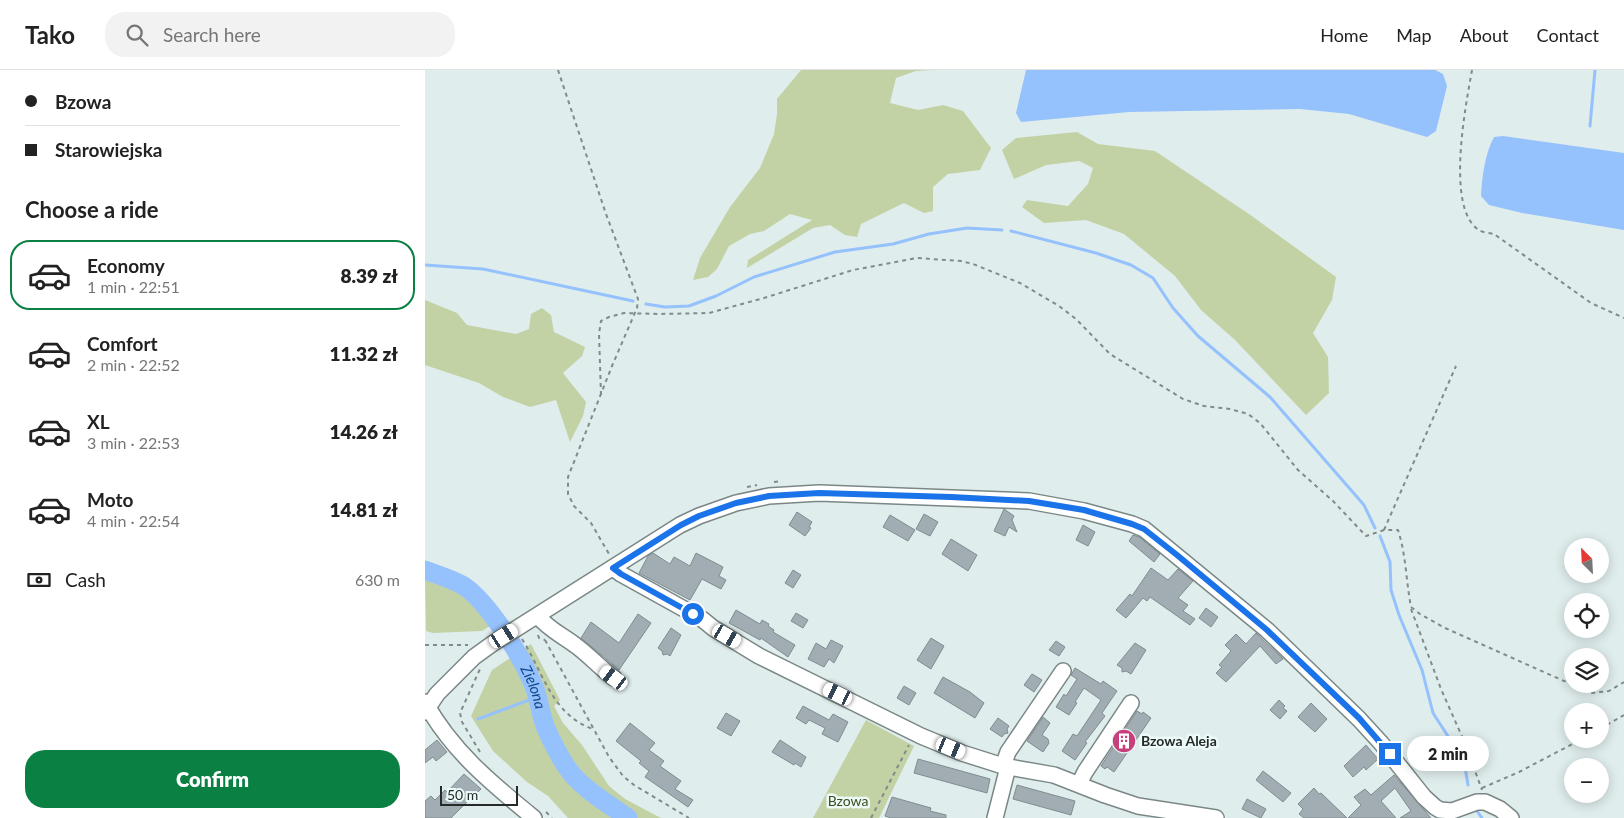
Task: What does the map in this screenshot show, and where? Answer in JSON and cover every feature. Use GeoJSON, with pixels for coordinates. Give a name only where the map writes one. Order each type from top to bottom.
{"type":"FeatureCollection","features":[{"type":"Feature","properties":{"kind":"street"},"geometry":{"type":"LineString","coordinates":[[539,814],[494,785],[462,753],[426,707],[437,694],[474,657],[535,617],[611,561],[699,516],[729,505],[769,496],[819,493],[1029,501],[1084,510],[1132,524],[1151,534],[1267,630],[1359,718],[1424,797],[1440,810],[1452,811],[1477,802],[1485,802],[1500,809],[1511,818]]}},
{"type":"Feature","properties":{"kind":"street"},"geometry":{"type":"LineString","coordinates":[[611,561],[621,574],[702,619],[713,628],[759,656],[915,733],[968,755],[1005,766],[1054,775],[1138,806],[1216,818]]}},
{"type":"Feature","properties":{"kind":"street"},"geometry":{"type":"LineString","coordinates":[[535,617],[576,645],[614,678]]}},
{"type":"Feature","properties":{"kind":"street"},"geometry":{"type":"LineString","coordinates":[[995,818],[1008,752],[1063,672]]}},
{"type":"Feature","properties":{"kind":"street"},"geometry":{"type":"LineString","coordinates":[[1079,784],[1131,703]]}},
{"type":"Feature","properties":{"kind":"path"},"geometry":{"type":"LineString","coordinates":[[558,70],[606,214],[638,299],[635,314],[612,366],[568,478],[568,494],[574,506],[591,523],[611,561]]}},
{"type":"Feature","properties":{"kind":"path"},"geometry":{"type":"LineString","coordinates":[[1472,70],[1465,110],[1459,167],[1462,200],[1469,218],[1479,230],[1494,234],[1591,303],[1624,318]]}},
{"type":"Feature","properties":{"kind":"path"},"geometry":{"type":"LineString","coordinates":[[601,395],[599,334],[601,322],[624,313],[709,313],[853,270],[917,258],[961,261],[973,264],[1020,283],[1059,306],[1076,318],[1110,354],[1183,399],[1204,406],[1230,409],[1248,414],[1259,423],[1298,470],[1333,501],[1367,536],[1384,530],[1398,530],[1403,544],[1406,580],[1411,607],[1441,689],[1464,741],[1482,789],[1565,748]]}},
{"type":"Feature","properties":{"kind":"path"},"geometry":{"type":"LineString","coordinates":[[1384,530],[1456,366]]}},
{"type":"Feature","properties":{"kind":"path"},"geometry":{"type":"LineString","coordinates":[[1411,607],[1445,628],[1591,693],[1609,691],[1624,682]]}},
{"type":"Feature","properties":{"kind":"path"},"geometry":{"type":"LineString","coordinates":[[535,617],[593,729],[609,757],[623,776],[634,785],[689,818]]}},
{"type":"Feature","properties":{"kind":"path"},"geometry":{"type":"LineString","coordinates":[[525,644],[547,688],[557,703],[577,721],[593,729]]}},
{"type":"Feature","properties":{"kind":"path"},"geometry":{"type":"LineString","coordinates":[[425,646],[469,645]]}},
{"type":"Feature","properties":{"kind":"path"},"geometry":{"type":"LineString","coordinates":[[481,754],[462,722],[460,713],[484,662]]}},
{"type":"Feature","properties":{"kind":"path"},"geometry":{"type":"LineString","coordinates":[[1609,724],[1624,716]]}},
{"type":"Feature","properties":{"kind":"path"},"geometry":{"type":"LineString","coordinates":[[871,818],[915,733]]}},
{"type":"Feature","properties":{"kind":"path"},"geometry":{"type":"LineString","coordinates":[[539,814],[553,818]]}},
{"type":"Feature","properties":{"kind":"green space"},"geometry":{"type":"Polygon","coordinates":[[[801,70],[931,70],[916,71],[896,78],[890,103],[918,110],[943,105],[963,111],[991,148],[980,170],[948,174],[933,187],[933,211],[924,213],[904,203],[861,224],[857,237],[845,235],[830,225],[813,228],[747,268],[748,260],[812,220],[790,214],[764,231],[750,234],[729,246],[717,269],[708,277],[693,280],[700,258],[730,207],[760,168],[774,134],[777,99],[801,70]]]}},
{"type":"Feature","properties":{"kind":"green space"},"geometry":{"type":"Polygon","coordinates":[[[1077,132],[1098,144],[1155,151],[1249,214],[1336,277],[1332,300],[1313,333],[1328,357],[1329,393],[1306,415],[1235,340],[1201,310],[1175,276],[1124,234],[1086,220],[1044,223],[1022,207],[1027,200],[1068,206],[1088,184],[1093,168],[1079,161],[1046,165],[1014,179],[1002,150],[1016,138],[1077,132]]]}},
{"type":"Feature","properties":{"kind":"green space"},"geometry":{"type":"Polygon","coordinates":[[[425,300],[457,313],[467,325],[516,334],[529,329],[531,314],[542,308],[551,315],[554,332],[585,347],[582,356],[563,373],[586,402],[583,416],[570,442],[556,400],[530,407],[503,397],[479,383],[425,365],[425,300]]]}},
{"type":"Feature","properties":{"kind":"green space"},"geometry":{"type":"Polygon","coordinates":[[[425,576],[473,599],[485,613],[490,626],[482,631],[433,633],[426,631],[425,576]]]}},
{"type":"Feature","properties":{"kind":"green space"},"geometry":{"type":"Polygon","coordinates":[[[531,644],[560,700],[554,706],[563,723],[582,745],[609,786],[625,799],[661,818],[568,818],[548,796],[527,782],[493,751],[471,716],[492,670],[531,644]]]}},
{"type":"Feature","properties":{"kind":"green space","name":"Bzowa"},"geometry":{"type":"Polygon","coordinates":[[[866,720],[914,746],[879,818],[813,818],[866,720]]]}},
{"type":"Feature","properties":{"kind":"water"},"geometry":{"type":"Polygon","coordinates":[[[1026,70],[1435,70],[1443,74],[1447,86],[1436,131],[1427,137],[1349,114],[1300,109],[1129,112],[1021,122],[1016,113],[1026,70]]]}},
{"type":"Feature","properties":{"kind":"water"},"geometry":{"type":"Polygon","coordinates":[[[1503,136],[1624,153],[1624,230],[1522,213],[1489,205],[1481,196],[1485,165],[1494,137],[1503,136]]]}},
{"type":"Feature","properties":{"kind":"building"},"geometry":{"type":"Polygon","coordinates":[[[1004,509],[1014,516],[1012,520],[1017,532],[1009,527],[1005,536],[994,531],[1004,509]]]}},
{"type":"Feature","properties":{"kind":"building"},"geometry":{"type":"Polygon","coordinates":[[[797,512],[812,522],[809,527],[811,528],[805,536],[789,525],[797,512]]]}},
{"type":"Feature","properties":{"kind":"building"},"geometry":{"type":"Polygon","coordinates":[[[924,514],[938,522],[930,536],[916,529],[924,514]]]}},
{"type":"Feature","properties":{"kind":"building"},"geometry":{"type":"Polygon","coordinates":[[[890,515],[915,530],[908,541],[883,527],[890,515]]]}},
{"type":"Feature","properties":{"kind":"building"},"geometry":{"type":"Polygon","coordinates":[[[1083,525],[1095,532],[1088,546],[1076,540],[1083,525]]]}},
{"type":"Feature","properties":{"kind":"building"},"geometry":{"type":"Polygon","coordinates":[[[1133,535],[1139,537],[1160,554],[1154,562],[1129,541],[1133,535]]]}},
{"type":"Feature","properties":{"kind":"building"},"geometry":{"type":"Polygon","coordinates":[[[951,539],[977,555],[968,571],[942,554],[951,539]]]}},
{"type":"Feature","properties":{"kind":"building"},"geometry":{"type":"Polygon","coordinates":[[[653,553],[670,564],[674,557],[690,566],[696,553],[723,567],[719,576],[726,580],[721,589],[702,579],[690,600],[639,573],[648,556],[653,553]]]}},
{"type":"Feature","properties":{"kind":"building"},"geometry":{"type":"Polygon","coordinates":[[[1151,568],[1168,580],[1178,569],[1193,581],[1178,598],[1188,605],[1183,611],[1195,619],[1190,625],[1150,597],[1147,601],[1143,598],[1126,618],[1116,610],[1130,594],[1132,596],[1151,568]]]}},
{"type":"Feature","properties":{"kind":"building"},"geometry":{"type":"Polygon","coordinates":[[[793,570],[801,575],[793,588],[785,583],[793,570]]]}},
{"type":"Feature","properties":{"kind":"building"},"geometry":{"type":"Polygon","coordinates":[[[1206,608],[1218,617],[1211,627],[1199,618],[1206,608]]]}},
{"type":"Feature","properties":{"kind":"building"},"geometry":{"type":"Polygon","coordinates":[[[736,610],[760,624],[762,620],[769,624],[768,626],[774,630],[773,632],[795,645],[788,657],[761,638],[760,640],[729,623],[736,610]]]}},
{"type":"Feature","properties":{"kind":"building"},"geometry":{"type":"Polygon","coordinates":[[[796,613],[808,620],[803,628],[791,621],[796,613]]]}},
{"type":"Feature","properties":{"kind":"building"},"geometry":{"type":"Polygon","coordinates":[[[638,614],[651,623],[619,670],[581,638],[591,622],[619,643],[638,614]]]}},
{"type":"Feature","properties":{"kind":"building"},"geometry":{"type":"Polygon","coordinates":[[[671,628],[681,635],[670,656],[667,654],[663,655],[662,651],[658,648],[671,628]]]}},
{"type":"Feature","properties":{"kind":"building"},"geometry":{"type":"Polygon","coordinates":[[[1256,633],[1283,659],[1276,664],[1260,646],[1226,682],[1216,673],[1222,667],[1219,665],[1231,651],[1225,645],[1236,634],[1246,644],[1256,633]]]}},
{"type":"Feature","properties":{"kind":"building"},"geometry":{"type":"Polygon","coordinates":[[[931,638],[944,646],[931,669],[917,660],[931,638]]]}},
{"type":"Feature","properties":{"kind":"building"},"geometry":{"type":"Polygon","coordinates":[[[831,640],[843,646],[834,663],[829,659],[824,667],[808,659],[816,643],[826,649],[831,640]]]}},
{"type":"Feature","properties":{"kind":"building"},"geometry":{"type":"Polygon","coordinates":[[[1056,641],[1065,647],[1059,656],[1049,650],[1056,641]]]}},
{"type":"Feature","properties":{"kind":"building"},"geometry":{"type":"Polygon","coordinates":[[[1135,643],[1146,650],[1131,674],[1126,671],[1122,672],[1122,668],[1117,665],[1135,643]]]}},
{"type":"Feature","properties":{"kind":"building"},"geometry":{"type":"Polygon","coordinates":[[[1075,668],[1101,684],[1103,681],[1117,691],[1102,713],[1105,716],[1085,742],[1087,743],[1075,760],[1062,751],[1073,734],[1077,736],[1101,700],[1084,688],[1069,715],[1056,707],[1077,679],[1071,675],[1075,668]]]}},
{"type":"Feature","properties":{"kind":"building"},"geometry":{"type":"Polygon","coordinates":[[[1032,674],[1042,680],[1034,692],[1024,685],[1032,674]]]}},
{"type":"Feature","properties":{"kind":"building"},"geometry":{"type":"Polygon","coordinates":[[[943,677],[970,692],[984,703],[975,718],[934,693],[943,677]]]}},
{"type":"Feature","properties":{"kind":"building"},"geometry":{"type":"Polygon","coordinates":[[[904,686],[916,693],[909,705],[897,698],[904,686]]]}},
{"type":"Feature","properties":{"kind":"building"},"geometry":{"type":"Polygon","coordinates":[[[1279,700],[1287,711],[1280,719],[1270,710],[1279,700]]]}},
{"type":"Feature","properties":{"kind":"building"},"geometry":{"type":"Polygon","coordinates":[[[1311,703],[1327,719],[1315,732],[1298,717],[1311,703]]]}},
{"type":"Feature","properties":{"kind":"building"},"geometry":{"type":"Polygon","coordinates":[[[803,706],[829,720],[833,714],[848,722],[838,742],[822,734],[825,728],[809,720],[806,724],[796,718],[803,706]]]}},
{"type":"Feature","properties":{"kind":"building","name":"Bzowa Aleja"},"geometry":{"type":"Polygon","coordinates":[[[1137,711],[1142,714],[1143,712],[1151,718],[1114,772],[1107,767],[1105,769],[1101,766],[1137,711]]]}},
{"type":"Feature","properties":{"kind":"building"},"geometry":{"type":"Polygon","coordinates":[[[726,713],[740,721],[731,736],[717,728],[726,713]]]}},
{"type":"Feature","properties":{"kind":"building"},"geometry":{"type":"Polygon","coordinates":[[[1043,717],[1050,723],[1042,735],[1048,739],[1049,743],[1043,752],[1027,741],[1043,717]]]}},
{"type":"Feature","properties":{"kind":"building"},"geometry":{"type":"Polygon","coordinates":[[[998,718],[1009,726],[1007,729],[1008,733],[1002,737],[990,729],[998,718]]]}},
{"type":"Feature","properties":{"kind":"building"},"geometry":{"type":"Polygon","coordinates":[[[630,723],[655,743],[649,750],[664,761],[660,766],[681,781],[675,789],[693,800],[688,807],[645,777],[649,771],[639,763],[641,761],[616,741],[630,723]]]}},
{"type":"Feature","properties":{"kind":"building"},"geometry":{"type":"Polygon","coordinates":[[[437,740],[447,752],[436,761],[433,757],[425,763],[425,750],[437,740]]]}},
{"type":"Feature","properties":{"kind":"building"},"geometry":{"type":"Polygon","coordinates":[[[780,740],[806,757],[801,767],[772,752],[780,740]]]}},
{"type":"Feature","properties":{"kind":"building"},"geometry":{"type":"Polygon","coordinates":[[[1366,745],[1378,759],[1366,770],[1364,767],[1353,777],[1344,766],[1366,745]]]}},
{"type":"Feature","properties":{"kind":"building"},"geometry":{"type":"Polygon","coordinates":[[[918,759],[990,779],[987,793],[914,773],[918,759]]]}},
{"type":"Feature","properties":{"kind":"building"},"geometry":{"type":"Polygon","coordinates":[[[1263,771],[1291,793],[1283,802],[1256,780],[1263,771]]]}},
{"type":"Feature","properties":{"kind":"building"},"geometry":{"type":"Polygon","coordinates":[[[464,774],[481,789],[477,793],[477,797],[471,798],[451,818],[425,818],[425,801],[431,796],[435,800],[445,790],[447,792],[464,774]]]}},
{"type":"Feature","properties":{"kind":"building"},"geometry":{"type":"Polygon","coordinates":[[[1394,775],[1431,818],[1400,818],[1411,811],[1395,788],[1381,801],[1396,818],[1348,818],[1361,805],[1354,797],[1365,789],[1371,795],[1394,775]]]}},
{"type":"Feature","properties":{"kind":"building"},"geometry":{"type":"Polygon","coordinates":[[[1017,785],[1075,801],[1071,815],[1013,799],[1017,785]]]}},
{"type":"Feature","properties":{"kind":"building"},"geometry":{"type":"Polygon","coordinates":[[[1314,788],[1347,818],[1304,818],[1299,814],[1303,809],[1298,804],[1314,788]]]}},
{"type":"Feature","properties":{"kind":"building"},"geometry":{"type":"Polygon","coordinates":[[[892,797],[931,808],[930,811],[946,815],[946,818],[891,818],[885,816],[892,797]]]}},
{"type":"Feature","properties":{"kind":"building"},"geometry":{"type":"Polygon","coordinates":[[[1247,799],[1266,809],[1261,818],[1242,809],[1247,799]]]}},
{"type":"Feature","properties":{"kind":"waterway"},"geometry":{"type":"LineString","coordinates":[[1590,126],[1595,70]]}},
{"type":"Feature","properties":{"kind":"waterway"},"geometry":{"type":"LineString","coordinates":[[646,304],[665,307],[689,306],[716,296],[754,277],[835,252],[893,244],[929,234],[967,228],[1002,230]]}},
{"type":"Feature","properties":{"kind":"waterway"},"geometry":{"type":"LineString","coordinates":[[1011,231],[1096,253],[1131,265],[1153,278],[1173,308],[1198,336],[1270,397],[1364,505],[1375,528]]}},
{"type":"Feature","properties":{"kind":"waterway"},"geometry":{"type":"LineString","coordinates":[[425,265],[483,269],[633,301]]}},
{"type":"Feature","properties":{"kind":"waterway"},"geometry":{"type":"LineString","coordinates":[[1380,536],[1390,562],[1391,590],[1399,615],[1422,670],[1433,713],[1464,761],[1468,785]]}},
{"type":"Feature","properties":{"kind":"waterway","name":"Zielona"},"geometry":{"type":"LineString","coordinates":[[425,570],[464,586],[485,606],[505,633],[523,663],[535,689],[545,726],[567,768],[584,786],[628,818]]}},
{"type":"Feature","properties":{"kind":"waterway"},"geometry":{"type":"LineString","coordinates":[[478,719],[537,697]]}},
{"type":"Feature","properties":{"kind":"waterway"},"geometry":{"type":"LineString","coordinates":[[1477,811],[1482,818]]}},
{"type":"Feature","properties":{"kind":"place","name":"Bzowa Aleja"},"geometry":{"type":"Point","coordinates":[1124,741]}},
{"type":"Feature","properties":{"kind":"route"},"geometry":{"type":"LineString","coordinates":[[693,614],[613,568],[681,525],[699,516],[736,503],[769,496],[819,493],[1029,501],[1084,510],[1144,529],[1177,555],[1267,630],[1359,718],[1390,754]]}}]}
